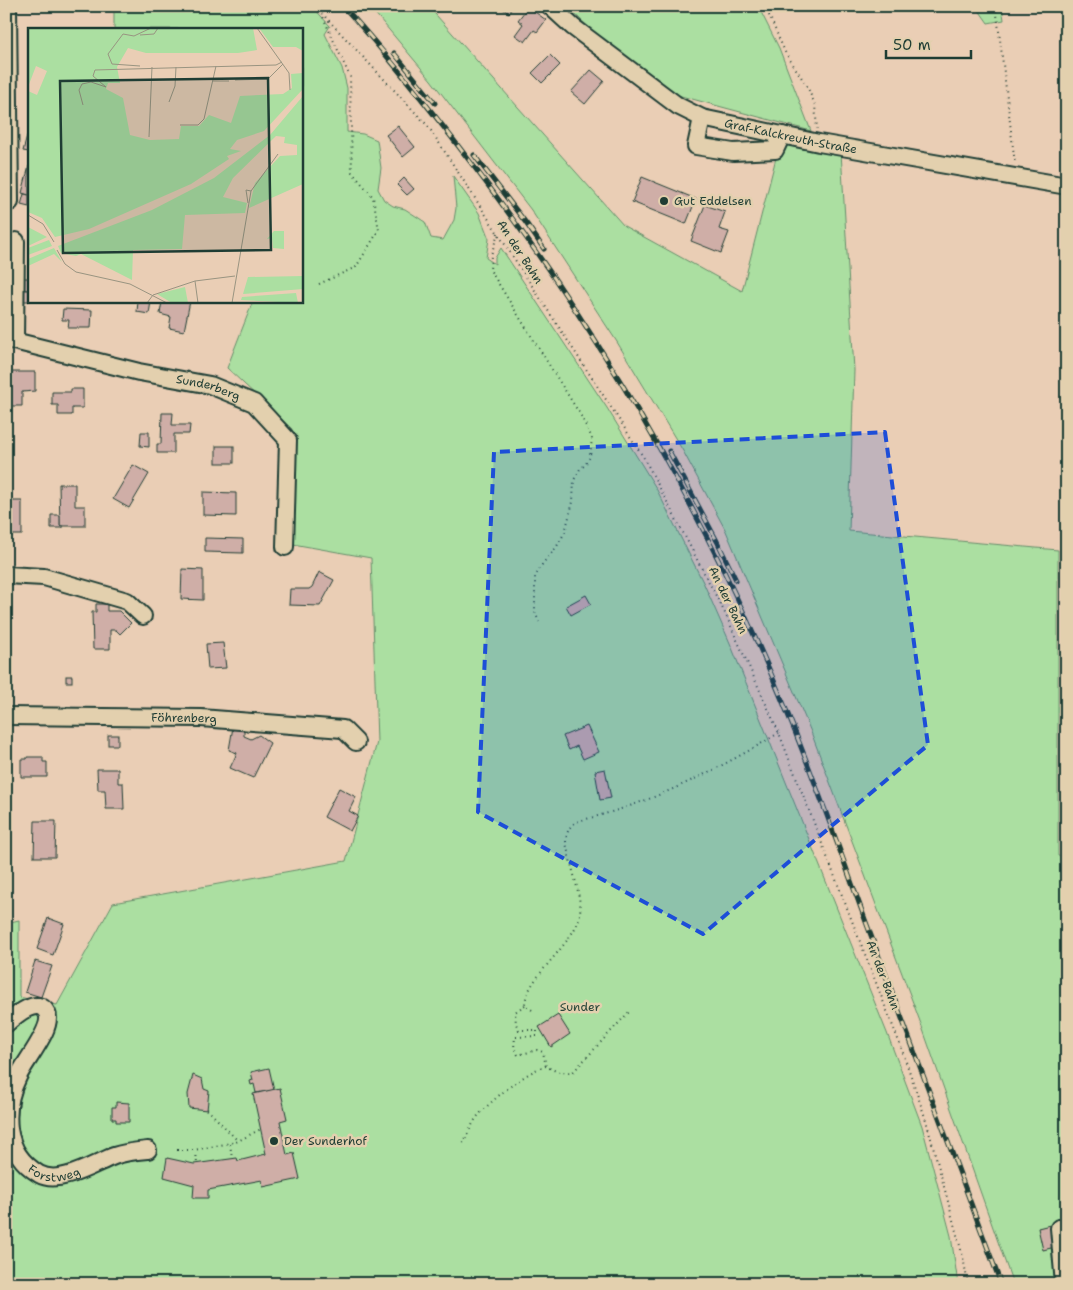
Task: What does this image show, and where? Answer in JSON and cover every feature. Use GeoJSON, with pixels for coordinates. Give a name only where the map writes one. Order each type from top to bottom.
{"type":"FeatureCollection","features":[{"type":"Feature","properties":{"kind":"street"},"geometry":{"type":"LineString","coordinates":[[8,6],[10,202]]}},
{"type":"Feature","properties":{"kind":"street","name":"Graf-Kalckreuth-Straße"},"geometry":{"type":"LineString","coordinates":[[550,6],[573,26],[678,106],[702,118],[818,143],[1067,186]]}},
{"type":"Feature","properties":{"kind":"street"},"geometry":{"type":"LineString","coordinates":[[702,118],[696,146],[733,152],[774,150],[782,135]]}},
{"type":"Feature","properties":{"kind":"street"},"geometry":{"type":"LineString","coordinates":[[11,340],[16,242]]}},
{"type":"Feature","properties":{"kind":"street","name":"Sunderberg"},"geometry":{"type":"LineString","coordinates":[[11,340],[139,372],[210,385],[254,403],[288,440],[285,547]]}},
{"type":"Feature","properties":{"kind":"street"},"geometry":{"type":"LineString","coordinates":[[6,575],[44,577],[127,601],[143,616]]}},
{"type":"Feature","properties":{"kind":"street","name":"Föhrenberg"},"geometry":{"type":"LineString","coordinates":[[6,716],[201,718],[343,729],[356,742]]}},
{"type":"Feature","properties":{"kind":"street","name":"Forstweg"},"geometry":{"type":"LineString","coordinates":[[6,1024],[30,1007],[39,1006],[45,1010],[49,1018],[46,1029],[18,1076],[10,1097],[8,1117],[10,1140],[18,1156],[30,1168],[43,1176],[59,1176],[78,1173],[114,1156],[148,1150]]}},
{"type":"Feature","properties":{"kind":"street"},"geometry":{"type":"LineString","coordinates":[[1059,1228],[1064,1284]]}},
{"type":"Feature","properties":{"kind":"path","name":"An der Bahn"},"geometry":{"type":"LineString","coordinates":[[315,6],[428,126],[644,458],[724,611],[779,733],[901,1048],[926,1120],[963,1257],[968,1284]]}},
{"type":"Feature","properties":{"kind":"path"},"geometry":{"type":"LineString","coordinates":[[765,6],[785,52],[807,86],[815,106],[818,143]]}},
{"type":"Feature","properties":{"kind":"path"},"geometry":{"type":"LineString","coordinates":[[996,6],[1017,176]]}},
{"type":"Feature","properties":{"kind":"path"},"geometry":{"type":"LineString","coordinates":[[319,284],[356,267],[379,230],[372,197],[352,172],[350,77],[322,14]]}},
{"type":"Feature","properties":{"kind":"path"},"geometry":{"type":"LineString","coordinates":[[498,233],[491,256],[490,270],[581,416],[592,438],[590,457],[574,480],[573,502],[565,532],[535,578],[535,612],[539,622]]}},
{"type":"Feature","properties":{"kind":"path"},"geometry":{"type":"LineString","coordinates":[[546,1066],[543,1052],[537,1050],[518,1054],[514,1048],[515,1037],[537,1036],[537,1030],[519,1030],[516,1024],[515,1012],[525,1005],[528,993],[574,930],[580,916],[580,904],[566,842],[566,833],[569,826],[576,821],[600,815],[664,793],[732,760],[779,733]]}},
{"type":"Feature","properties":{"kind":"path"},"geometry":{"type":"LineString","coordinates":[[525,1005],[532,1010]]}},
{"type":"Feature","properties":{"kind":"path"},"geometry":{"type":"LineString","coordinates":[[463,1143],[477,1117],[502,1092],[536,1068],[546,1066],[556,1072],[573,1072],[629,1012]]}},
{"type":"Feature","properties":{"kind":"path"},"geometry":{"type":"LineString","coordinates":[[207,1109],[238,1141]]}},
{"type":"Feature","properties":{"kind":"path"},"geometry":{"type":"LineString","coordinates":[[177,1150],[196,1150],[238,1141],[261,1129]]}},
{"type":"Feature","properties":{"kind":"path"},"geometry":{"type":"LineString","coordinates":[[230,1143],[232,1158]]}},
{"type":"Feature","properties":{"kind":"path"},"geometry":{"type":"LineString","coordinates":[[196,1150],[196,1164]]}},
{"type":"Feature","properties":{"kind":"highlighted area"},"geometry":{"type":"Polygon","coordinates":[[[885,432],[928,745],[703,934],[478,812],[494,452],[885,432]]]}},
{"type":"Feature","properties":{"kind":"green space","name":"Sunder"},"geometry":{"type":"Polygon","coordinates":[[[114,6],[312,6],[330,26],[325,34],[342,68],[347,88],[347,132],[363,134],[377,140],[381,168],[378,189],[384,200],[393,206],[405,209],[425,222],[431,238],[443,240],[454,220],[456,208],[453,176],[479,213],[489,239],[486,258],[495,264],[495,258],[501,248],[607,408],[656,488],[704,584],[730,643],[887,1033],[922,1126],[951,1236],[958,1284],[6,1284],[6,923],[19,920],[19,997],[57,1005],[113,903],[346,861],[377,742],[371,558],[293,544],[292,429],[227,368],[253,302],[302,302],[302,28],[114,28],[114,6]]]}},
{"type":"Feature","properties":{"kind":"green space"},"geometry":{"type":"Polygon","coordinates":[[[369,6],[428,6],[624,226],[742,291],[780,142],[841,152],[854,370],[849,531],[1058,550],[1058,856],[1067,857],[1067,1284],[1013,1284],[921,1024],[811,732],[726,531],[683,451],[617,342],[531,210],[431,80],[369,6]]]}},
{"type":"Feature","properties":{"kind":"green space"},"geometry":{"type":"Polygon","coordinates":[[[566,6],[758,6],[779,48],[811,131],[655,89],[566,6]]]}},
{"type":"Feature","properties":{"kind":"green space"},"geometry":{"type":"Polygon","coordinates":[[[976,6],[1002,6],[1004,20],[988,23],[976,6]]]}},
{"type":"Feature","properties":{"kind":"building"},"geometry":{"type":"Polygon","coordinates":[[[505,6],[513,6],[509,13],[503,9],[505,6]]]}},
{"type":"Feature","properties":{"kind":"building"},"geometry":{"type":"Polygon","coordinates":[[[528,7],[546,20],[537,32],[534,30],[525,42],[515,35],[523,24],[518,20],[528,7]]]}},
{"type":"Feature","properties":{"kind":"building"},"geometry":{"type":"Polygon","coordinates":[[[550,55],[560,65],[542,83],[532,73],[550,55]]]}},
{"type":"Feature","properties":{"kind":"building"},"geometry":{"type":"Polygon","coordinates":[[[591,70],[604,81],[585,104],[571,92],[591,70]]]}},
{"type":"Feature","properties":{"kind":"building"},"geometry":{"type":"Polygon","coordinates":[[[398,126],[415,147],[403,157],[386,135],[398,126]]]}},
{"type":"Feature","properties":{"kind":"building"},"geometry":{"type":"Polygon","coordinates":[[[28,133],[28,152],[23,151],[28,133]]]}},
{"type":"Feature","properties":{"kind":"building"},"geometry":{"type":"Polygon","coordinates":[[[28,170],[28,195],[22,193],[28,170]]]}},
{"type":"Feature","properties":{"kind":"building","name":"Gut Eddelsen"},"geometry":{"type":"Polygon","coordinates":[[[642,177],[696,199],[686,224],[632,202],[642,177]]]}},
{"type":"Feature","properties":{"kind":"building"},"geometry":{"type":"Polygon","coordinates":[[[404,178],[414,189],[407,195],[397,185],[404,178]]]}},
{"type":"Feature","properties":{"kind":"building"},"geometry":{"type":"Polygon","coordinates":[[[24,194],[28,195],[28,207],[21,205],[24,194]]]}},
{"type":"Feature","properties":{"kind":"building"},"geometry":{"type":"Polygon","coordinates":[[[705,205],[725,212],[719,229],[729,232],[721,253],[691,241],[705,205]]]}},
{"type":"Feature","properties":{"kind":"building"},"geometry":{"type":"Polygon","coordinates":[[[20,278],[28,278],[28,290],[20,290],[20,278]]]}},
{"type":"Feature","properties":{"kind":"building"},"geometry":{"type":"Polygon","coordinates":[[[20,290],[28,290],[28,301],[20,301],[20,290]]]}},
{"type":"Feature","properties":{"kind":"building"},"geometry":{"type":"Polygon","coordinates":[[[138,302],[151,302],[149,314],[137,312],[138,302]]]}},
{"type":"Feature","properties":{"kind":"building"},"geometry":{"type":"Polygon","coordinates":[[[162,302],[190,302],[184,331],[169,328],[171,317],[160,314],[162,302]]]}},
{"type":"Feature","properties":{"kind":"building"},"geometry":{"type":"Polygon","coordinates":[[[63,309],[92,310],[91,328],[68,328],[69,320],[62,320],[63,309]]]}},
{"type":"Feature","properties":{"kind":"building"},"geometry":{"type":"Polygon","coordinates":[[[6,372],[35,372],[35,391],[22,392],[22,406],[6,406],[6,372]]]}},
{"type":"Feature","properties":{"kind":"building"},"geometry":{"type":"Polygon","coordinates":[[[71,389],[83,389],[83,408],[72,408],[72,415],[58,415],[58,405],[52,405],[52,392],[71,392],[71,389]]]}},
{"type":"Feature","properties":{"kind":"building"},"geometry":{"type":"Polygon","coordinates":[[[162,413],[173,413],[172,425],[190,425],[189,434],[174,434],[174,453],[157,453],[157,444],[161,444],[162,413]]]}},
{"type":"Feature","properties":{"kind":"building"},"geometry":{"type":"Polygon","coordinates":[[[141,432],[149,432],[149,447],[140,446],[141,432]]]}},
{"type":"Feature","properties":{"kind":"building"},"geometry":{"type":"Polygon","coordinates":[[[216,446],[234,446],[234,463],[216,463],[216,446]]]}},
{"type":"Feature","properties":{"kind":"building"},"geometry":{"type":"Polygon","coordinates":[[[133,465],[149,474],[129,508],[113,499],[133,465]]]}},
{"type":"Feature","properties":{"kind":"building"},"geometry":{"type":"Polygon","coordinates":[[[59,484],[75,484],[75,506],[85,506],[85,526],[60,526],[59,484]]]}},
{"type":"Feature","properties":{"kind":"building"},"geometry":{"type":"Polygon","coordinates":[[[203,492],[236,493],[236,516],[203,515],[203,492]]]}},
{"type":"Feature","properties":{"kind":"building"},"geometry":{"type":"Polygon","coordinates":[[[6,501],[22,501],[22,535],[8,535],[8,541],[6,541],[6,501]]]}},
{"type":"Feature","properties":{"kind":"building"},"geometry":{"type":"Polygon","coordinates":[[[51,515],[60,515],[60,526],[63,526],[63,528],[51,528],[51,515]]]}},
{"type":"Feature","properties":{"kind":"building"},"geometry":{"type":"Polygon","coordinates":[[[205,538],[243,539],[243,553],[205,552],[205,538]]]}},
{"type":"Feature","properties":{"kind":"building"},"geometry":{"type":"Polygon","coordinates":[[[182,569],[203,570],[203,600],[181,599],[182,569]]]}},
{"type":"Feature","properties":{"kind":"building"},"geometry":{"type":"Polygon","coordinates":[[[319,572],[334,580],[320,606],[289,605],[290,589],[309,589],[312,587],[319,572]]]}},
{"type":"Feature","properties":{"kind":"building"},"geometry":{"type":"Polygon","coordinates":[[[586,595],[591,604],[571,615],[566,606],[586,595]]]}},
{"type":"Feature","properties":{"kind":"building"},"geometry":{"type":"Polygon","coordinates":[[[6,599],[9,600],[9,615],[6,615],[6,599]]]}},
{"type":"Feature","properties":{"kind":"building"},"geometry":{"type":"Polygon","coordinates":[[[96,604],[107,604],[107,611],[119,611],[131,623],[120,634],[116,630],[110,630],[110,649],[93,649],[92,612],[96,612],[96,604]]]}},
{"type":"Feature","properties":{"kind":"building"},"geometry":{"type":"Polygon","coordinates":[[[223,643],[226,668],[208,669],[206,644],[223,643]]]}},
{"type":"Feature","properties":{"kind":"building"},"geometry":{"type":"Polygon","coordinates":[[[66,676],[72,676],[72,682],[66,682],[66,676]]]}},
{"type":"Feature","properties":{"kind":"building"},"geometry":{"type":"Polygon","coordinates":[[[587,726],[599,752],[583,759],[577,746],[569,750],[563,736],[587,726]]]}},
{"type":"Feature","properties":{"kind":"building"},"geometry":{"type":"Polygon","coordinates":[[[233,727],[244,731],[244,736],[251,739],[259,735],[270,743],[253,778],[230,768],[237,753],[229,750],[233,727]]]}},
{"type":"Feature","properties":{"kind":"building"},"geometry":{"type":"Polygon","coordinates":[[[108,735],[118,735],[118,745],[108,745],[108,735]]]}},
{"type":"Feature","properties":{"kind":"building"},"geometry":{"type":"Polygon","coordinates":[[[27,757],[43,757],[43,762],[47,762],[47,777],[21,777],[21,759],[27,759],[27,757]]]}},
{"type":"Feature","properties":{"kind":"building"},"geometry":{"type":"Polygon","coordinates":[[[97,769],[118,769],[118,783],[123,783],[124,809],[106,809],[105,790],[98,790],[97,769]]]}},
{"type":"Feature","properties":{"kind":"building"},"geometry":{"type":"Polygon","coordinates":[[[605,769],[611,798],[600,800],[595,771],[605,769]]]}},
{"type":"Feature","properties":{"kind":"building"},"geometry":{"type":"Polygon","coordinates":[[[339,788],[356,797],[349,811],[358,816],[350,831],[324,817],[339,788]]]}},
{"type":"Feature","properties":{"kind":"building"},"geometry":{"type":"Polygon","coordinates":[[[35,821],[56,821],[55,857],[34,857],[35,821]]]}},
{"type":"Feature","properties":{"kind":"building"},"geometry":{"type":"Polygon","coordinates":[[[48,918],[64,924],[53,955],[37,949],[48,918]]]}},
{"type":"Feature","properties":{"kind":"building"},"geometry":{"type":"Polygon","coordinates":[[[35,961],[52,966],[41,997],[25,992],[35,961]]]}},
{"type":"Feature","properties":{"kind":"building"},"geometry":{"type":"Polygon","coordinates":[[[558,1015],[570,1034],[551,1047],[539,1027],[558,1015]]]}},
{"type":"Feature","properties":{"kind":"building"},"geometry":{"type":"Polygon","coordinates":[[[269,1068],[274,1090],[256,1093],[254,1084],[251,1085],[250,1081],[253,1080],[251,1072],[269,1068]]]}},
{"type":"Feature","properties":{"kind":"building"},"geometry":{"type":"Polygon","coordinates":[[[193,1075],[202,1079],[204,1089],[209,1091],[207,1110],[189,1108],[188,1094],[193,1075]]]}},
{"type":"Feature","properties":{"kind":"building","name":"Der Sunderhof"},"geometry":{"type":"Polygon","coordinates":[[[280,1088],[287,1119],[280,1121],[287,1155],[294,1153],[300,1179],[263,1187],[262,1180],[208,1190],[208,1198],[193,1198],[194,1185],[164,1177],[167,1158],[194,1164],[237,1158],[238,1161],[266,1154],[253,1094],[280,1088]]]}},
{"type":"Feature","properties":{"kind":"building"},"geometry":{"type":"Polygon","coordinates":[[[116,1102],[129,1103],[129,1122],[116,1122],[116,1119],[112,1119],[112,1107],[116,1107],[116,1102]]]}},
{"type":"Feature","properties":{"kind":"building"},"geometry":{"type":"Polygon","coordinates":[[[1050,1225],[1055,1247],[1043,1250],[1038,1228],[1050,1225]]]}},
{"type":"Feature","properties":{"kind":"railway"},"geometry":{"type":"LineString","coordinates":[[343,6],[441,124],[514,220],[592,336],[629,396],[697,518],[758,644],[801,747],[1001,1284]]}},
{"type":"Feature","properties":{"kind":"railway"},"geometry":{"type":"LineString","coordinates":[[394,53],[435,103]]}},
{"type":"Feature","properties":{"kind":"railway"},"geometry":{"type":"LineString","coordinates":[[474,155],[544,249]]}},
{"type":"Feature","properties":{"kind":"railway"},"geometry":{"type":"LineString","coordinates":[[669,451],[736,580]]}},
{"type":"Feature","properties":{"kind":"place","name":"Gut Eddelsen"},"geometry":{"type":"Point","coordinates":[664,201]}},
{"type":"Feature","properties":{"kind":"place","name":"Der Sunderhof"},"geometry":{"type":"Point","coordinates":[274,1141]}}]}
